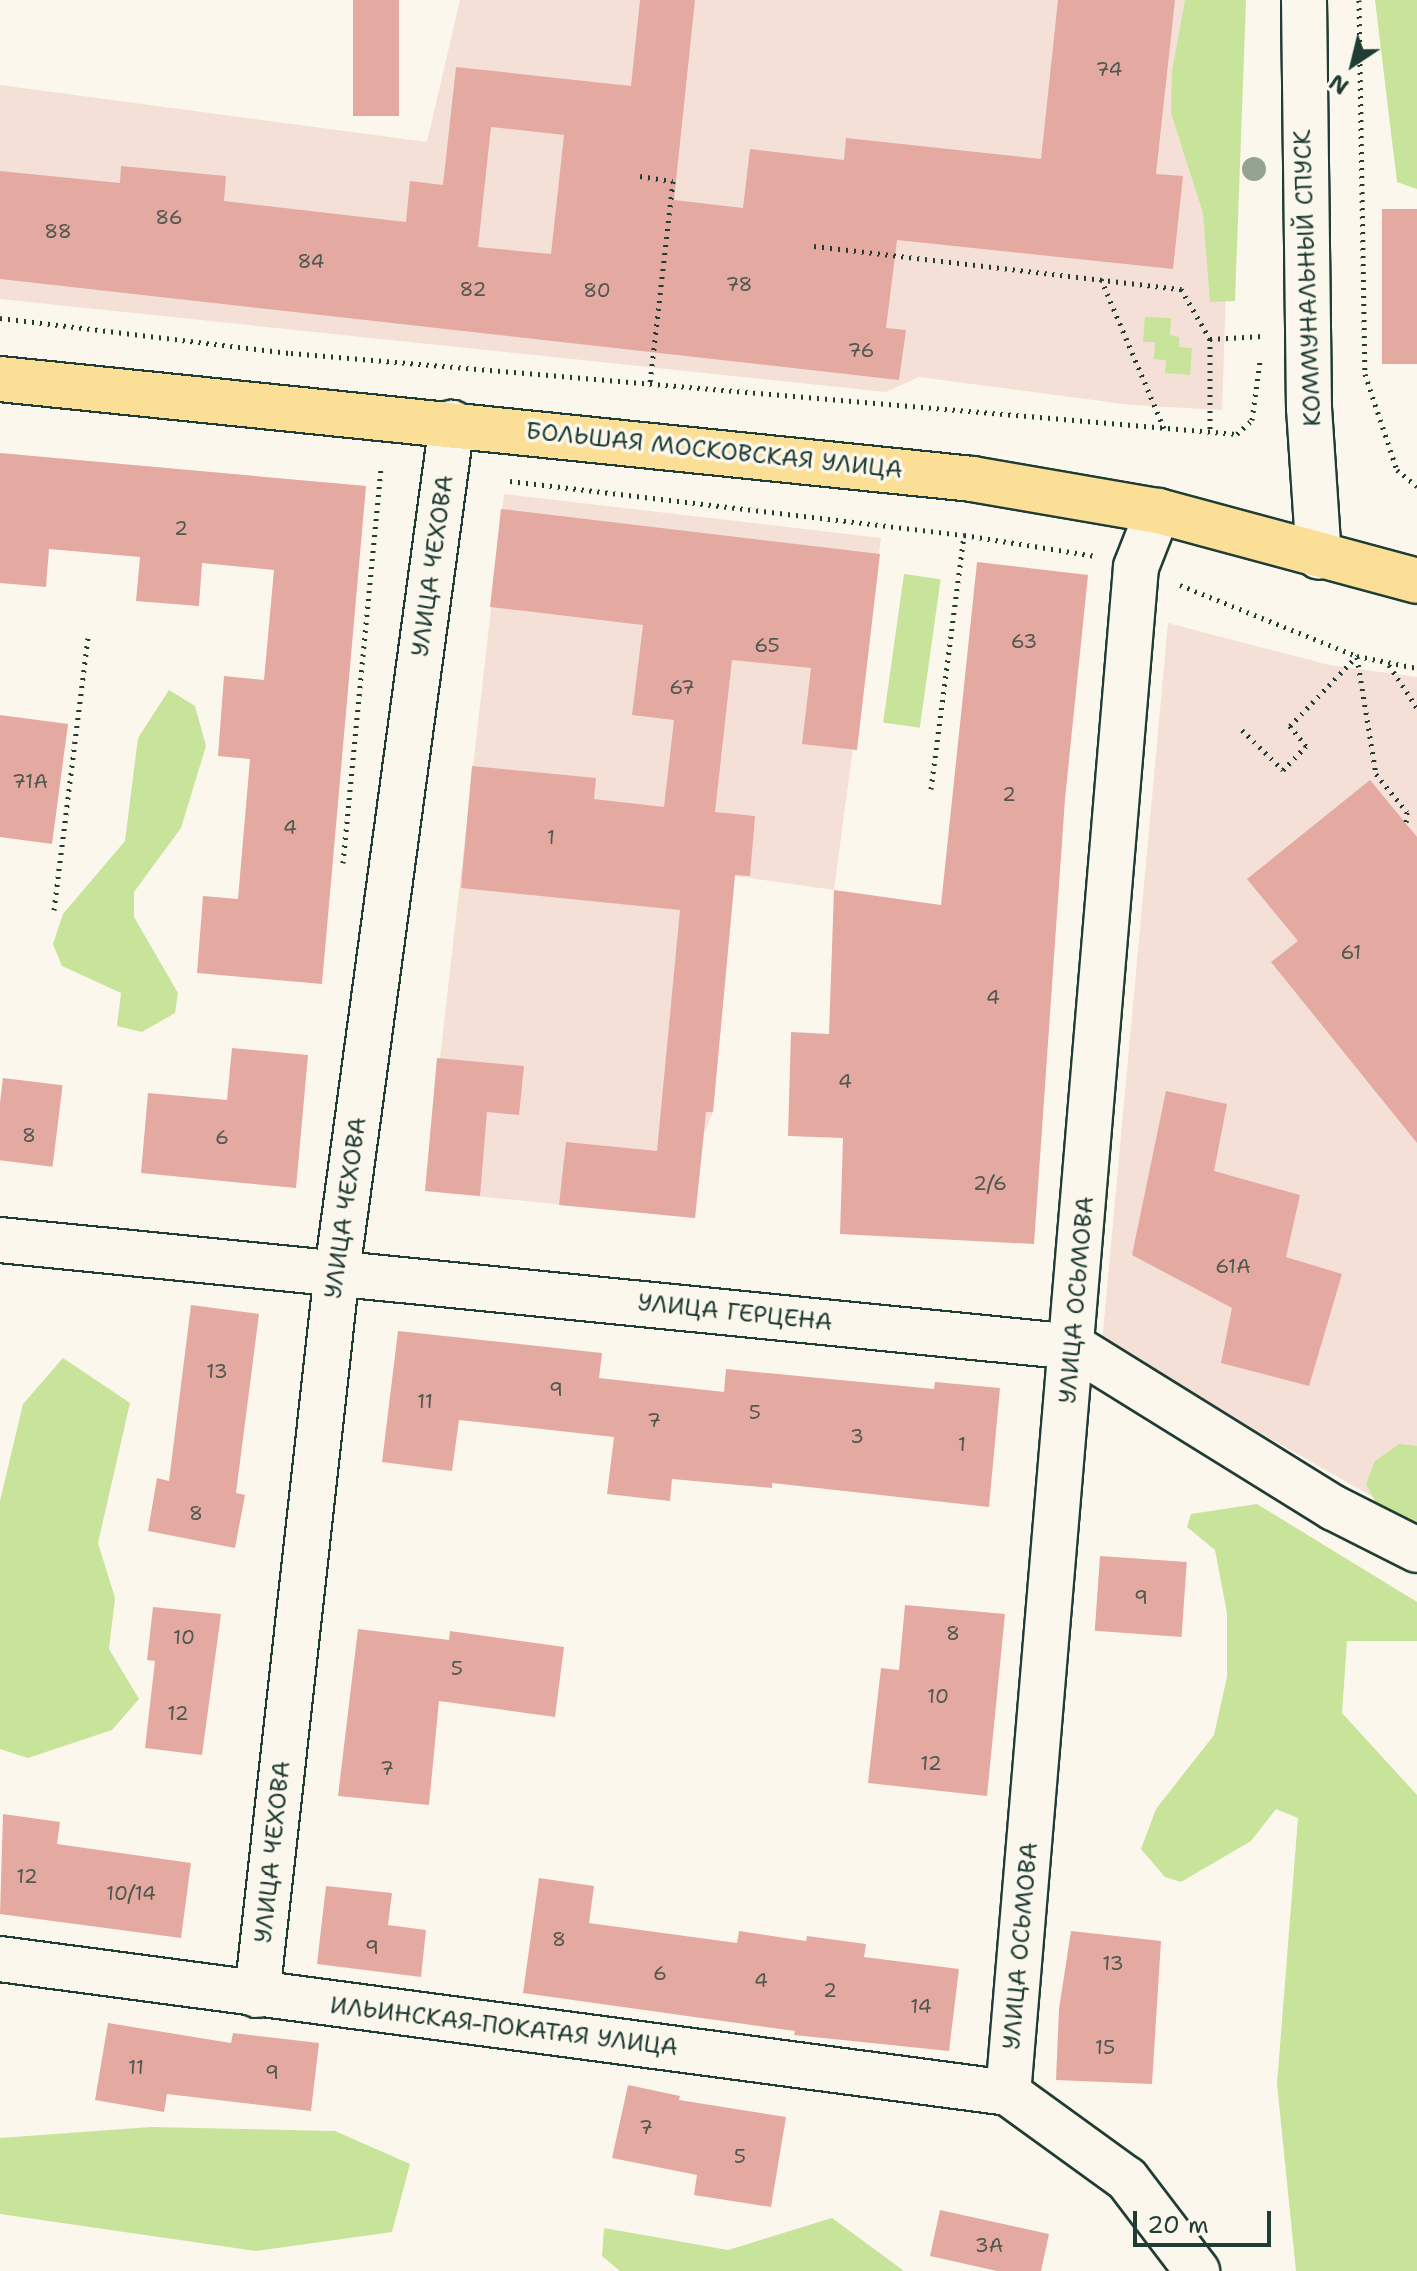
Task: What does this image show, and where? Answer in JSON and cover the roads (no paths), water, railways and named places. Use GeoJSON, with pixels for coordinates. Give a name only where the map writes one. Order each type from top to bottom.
{"type":"FeatureCollection","features":[{"type":"Feature","properties":{"kind":"main road","name":"БОЛЬШАЯ МОСКОВСКАЯ УЛИЦА"},"geometry":{"type":"LineString","coordinates":[[0,379],[452,423],[972,479],[1158,511],[1319,557],[1417,581]]}},
{"type":"Feature","properties":{"kind":"street","name":"КОММУНАЛЬНЫЙ СПУСК"},"geometry":{"type":"LineString","coordinates":[[1304,0],[1309,408],[1319,557]]}},
{"type":"Feature","properties":{"kind":"street","name":"УЛИЦА ЧЕХОВА"},"geometry":{"type":"LineString","coordinates":[[257,1995],[337,1272],[452,423]]}},
{"type":"Feature","properties":{"kind":"street","name":"УЛИЦА ОСЬМОВА"},"geometry":{"type":"LineString","coordinates":[[1008,2093],[1074,1347],[1136,567],[1158,511]]}},
{"type":"Feature","properties":{"kind":"street","name":"УЛИЦА ГЕРЦЕНА"},"geometry":{"type":"LineString","coordinates":[[0,1240],[1074,1347],[1334,1508],[1417,1550]]}},
{"type":"Feature","properties":{"kind":"street","name":"ИЛЬИНСКАЯ-ПОКАТАЯ УЛИЦА"},"geometry":{"type":"LineString","coordinates":[[0,1959],[1008,2093]]}},
{"type":"Feature","properties":{"kind":"street"},"geometry":{"type":"LineString","coordinates":[[1008,2093],[1127,2179],[1197,2271]]}}]}
